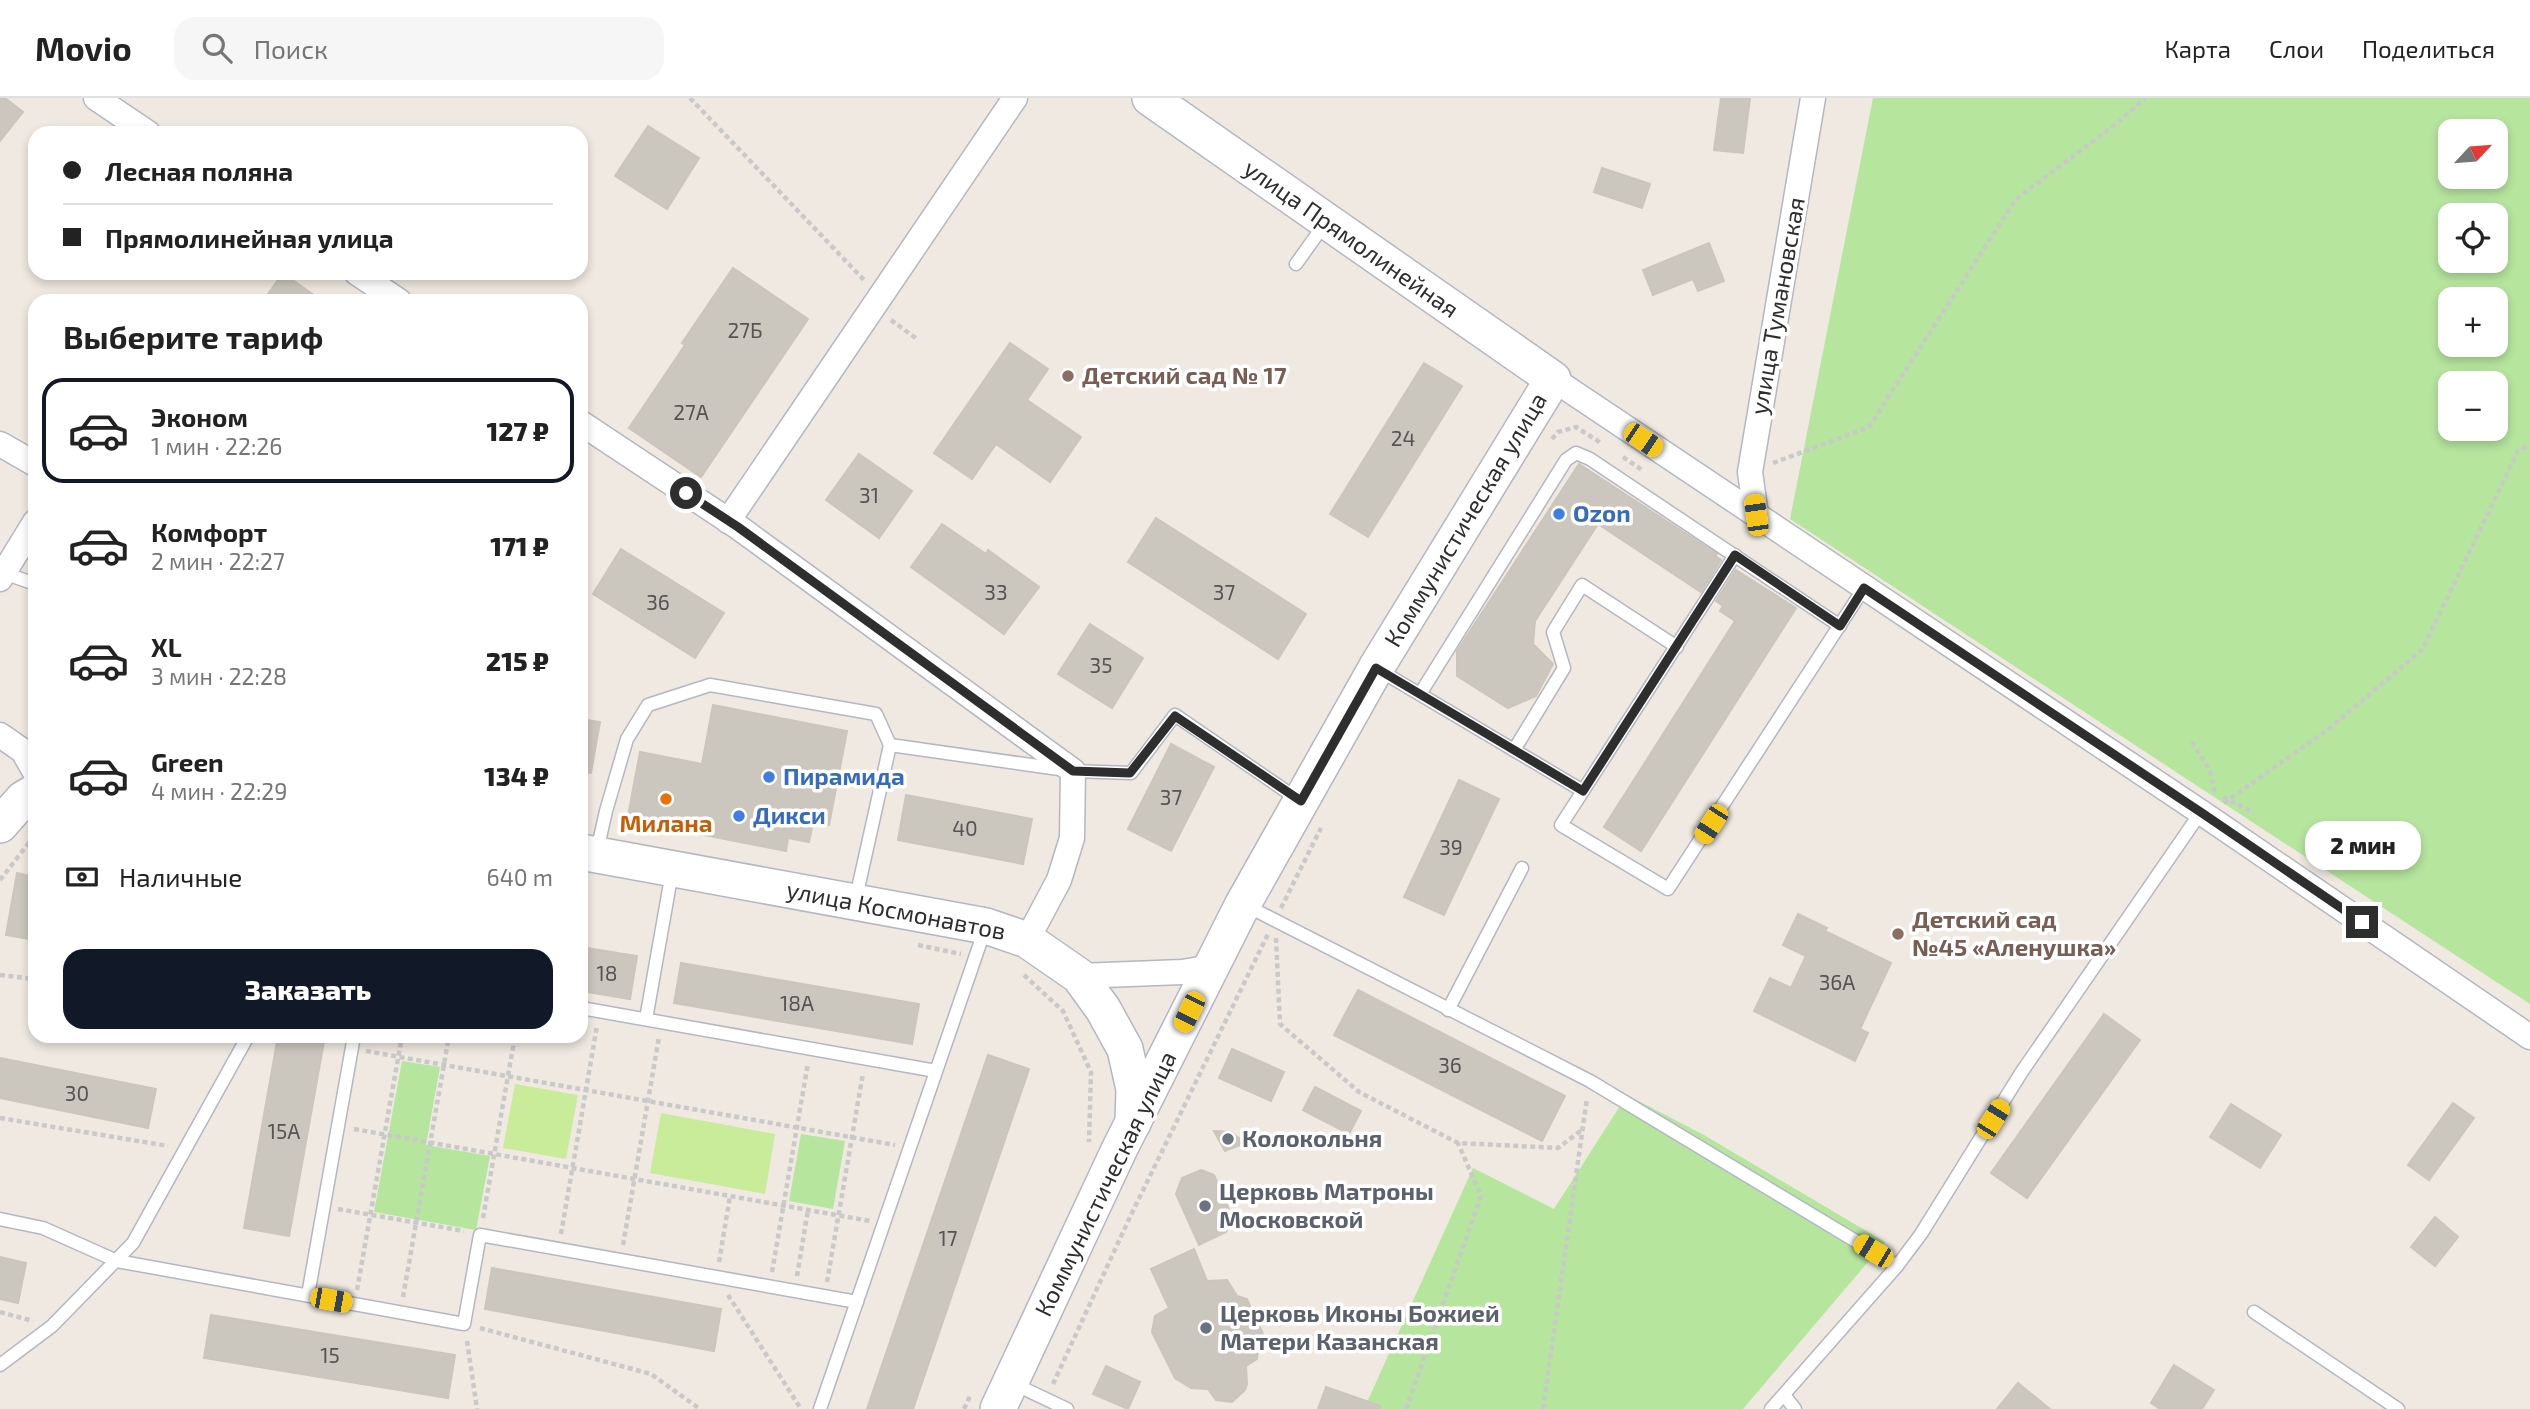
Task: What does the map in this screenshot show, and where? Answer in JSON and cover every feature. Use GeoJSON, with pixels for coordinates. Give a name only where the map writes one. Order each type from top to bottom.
{"type":"FeatureCollection","features":[{"type":"Feature","properties":{"kind":"street"},"geometry":{"type":"LineString","coordinates":[[96,98],[138,126]]}},
{"type":"Feature","properties":{"kind":"street"},"geometry":{"type":"LineString","coordinates":[[728,521],[1015,98]]}},
{"type":"Feature","properties":{"kind":"street","name":"улица Прямолинейная"},"geometry":{"type":"LineString","coordinates":[[1150,98],[1553,379]]}},
{"type":"Feature","properties":{"kind":"street","name":"улица Тумановская"},"geometry":{"type":"LineString","coordinates":[[1756,515],[1750,472],[1813,98]]}},
{"type":"Feature","properties":{"kind":"street"},"geometry":{"type":"LineString","coordinates":[[366,280],[383,294]]}},
{"type":"Feature","properties":{"kind":"street"},"geometry":{"type":"LineString","coordinates":[[1553,379],[1864,588],[2206,808],[2530,1037]]}},
{"type":"Feature","properties":{"kind":"street","name":"Коммунистическая улица"},"geometry":{"type":"LineString","coordinates":[[1004,1396],[1119,1150],[1243,904],[1312,812],[1376,668],[1553,379]]}},
{"type":"Feature","properties":{"kind":"street"},"geometry":{"type":"LineString","coordinates":[[588,428],[728,521],[1073,771],[1072,838],[1059,880],[1024,957]]}},
{"type":"Feature","properties":{"kind":"street"},"geometry":{"type":"LineString","coordinates":[[0,444],[28,460]]}},
{"type":"Feature","properties":{"kind":"street"},"geometry":{"type":"LineString","coordinates":[[2,576],[28,533]]}},
{"type":"Feature","properties":{"kind":"street"},"geometry":{"type":"LineString","coordinates":[[0,735],[23,751],[28,760]]}},
{"type":"Feature","properties":{"kind":"street"},"geometry":{"type":"LineString","coordinates":[[0,825],[28,796]]}},
{"type":"Feature","properties":{"kind":"street","name":"улица Космонавтов"},"geometry":{"type":"LineString","coordinates":[[588,853],[855,902],[1079,976],[1103,1009],[1125,1049],[1135,1089],[1133,1126]]}},
{"type":"Feature","properties":{"kind":"street"},"geometry":{"type":"LineString","coordinates":[[1079,976],[1182,972],[1212,967]]}},
{"type":"Feature","properties":{"kind":"lane"},"geometry":{"type":"LineString","coordinates":[[1296,264],[1326,221]]}},
{"type":"Feature","properties":{"kind":"lane"},"geometry":{"type":"LineString","coordinates":[[1420,694],[1566,460],[1576,453],[1590,458],[1840,626]]}},
{"type":"Feature","properties":{"kind":"lane"},"geometry":{"type":"LineString","coordinates":[[1735,555],[1561,825],[1668,889],[1864,588]]}},
{"type":"Feature","properties":{"kind":"lane"},"geometry":{"type":"LineString","coordinates":[[2,576],[28,582]]}},
{"type":"Feature","properties":{"kind":"lane"},"geometry":{"type":"LineString","coordinates":[[1514,750],[1564,668],[1553,632],[1581,585],[1677,647]]}},
{"type":"Feature","properties":{"kind":"lane"},"geometry":{"type":"LineString","coordinates":[[1376,668],[1583,791]]}},
{"type":"Feature","properties":{"kind":"lane"},"geometry":{"type":"LineString","coordinates":[[588,853],[606,811],[627,739],[648,705],[710,685],[876,714],[890,745],[855,902]]}},
{"type":"Feature","properties":{"kind":"lane"},"geometry":{"type":"LineString","coordinates":[[890,745],[1073,771],[1130,773],[1175,716],[1312,812]]}},
{"type":"Feature","properties":{"kind":"lane"},"geometry":{"type":"LineString","coordinates":[[1772,1409],[1897,1266],[2021,1073],[2206,808]]}},
{"type":"Feature","properties":{"kind":"lane"},"geometry":{"type":"LineString","coordinates":[[646,1019],[672,868]]}},
{"type":"Feature","properties":{"kind":"lane"},"geometry":{"type":"LineString","coordinates":[[1448,1010],[1522,868]]}},
{"type":"Feature","properties":{"kind":"lane"},"geometry":{"type":"LineString","coordinates":[[1243,904],[1590,1081],[1897,1266]]}},
{"type":"Feature","properties":{"kind":"lane"},"geometry":{"type":"LineString","coordinates":[[820,1409],[980,942]]}},
{"type":"Feature","properties":{"kind":"lane"},"geometry":{"type":"LineString","coordinates":[[588,1009],[936,1071]]}},
{"type":"Feature","properties":{"kind":"lane"},"geometry":{"type":"LineString","coordinates":[[0,1365],[52,1325],[133,1242],[244,1043]]}},
{"type":"Feature","properties":{"kind":"lane"},"geometry":{"type":"LineString","coordinates":[[308,1295],[353,1043]]}},
{"type":"Feature","properties":{"kind":"lane"},"geometry":{"type":"LineString","coordinates":[[0,1219],[43,1228],[117,1261],[464,1324],[480,1234],[857,1302]]}},
{"type":"Feature","properties":{"kind":"lane"},"geometry":{"type":"LineString","coordinates":[[2254,1312],[2398,1409]]}},
{"type":"Feature","properties":{"kind":"lane"},"geometry":{"type":"LineString","coordinates":[[0,1349],[17,1352]]}},
{"type":"Feature","properties":{"kind":"lane"},"geometry":{"type":"LineString","coordinates":[[1784,1395],[1795,1409]]}},
{"type":"Feature","properties":{"kind":"lane"},"geometry":{"type":"LineString","coordinates":[[1004,1396],[1046,1399],[1067,1409]]}},
{"type":"Feature","properties":{"kind":"path"},"geometry":{"type":"LineString","coordinates":[[690,98],[872,288]]}},
{"type":"Feature","properties":{"kind":"path"},"geometry":{"type":"LineString","coordinates":[[1750,472],[1869,427],[2016,199],[2116,124],[2145,98]]}},
{"type":"Feature","properties":{"kind":"path"},"geometry":{"type":"LineString","coordinates":[[890,319],[917,339]]}},
{"type":"Feature","properties":{"kind":"path"},"geometry":{"type":"LineString","coordinates":[[1550,441],[1558,432],[1576,427],[1609,449]]}},
{"type":"Feature","properties":{"kind":"path"},"geometry":{"type":"LineString","coordinates":[[2206,808],[2228,800],[2330,728],[2422,650],[2518,451],[2530,445]]}},
{"type":"Feature","properties":{"kind":"path"},"geometry":{"type":"LineString","coordinates":[[1621,456],[1644,471]]}},
{"type":"Feature","properties":{"kind":"path"},"geometry":{"type":"LineString","coordinates":[[2192,742],[2210,771],[2206,808]]}},
{"type":"Feature","properties":{"kind":"path"},"geometry":{"type":"LineString","coordinates":[[2206,808],[2228,800],[2254,813]]}},
{"type":"Feature","properties":{"kind":"path"},"geometry":{"type":"LineString","coordinates":[[1046,1399],[1135,1207],[1275,920],[1312,812]]}},
{"type":"Feature","properties":{"kind":"path"},"geometry":{"type":"LineString","coordinates":[[0,880],[28,844]]}},
{"type":"Feature","properties":{"kind":"path"},"geometry":{"type":"LineString","coordinates":[[1275,920],[1280,1024],[1359,1092],[1458,1143],[1558,1148],[1583,1129]]}},
{"type":"Feature","properties":{"kind":"path"},"geometry":{"type":"LineString","coordinates":[[909,943],[980,942]]}},
{"type":"Feature","properties":{"kind":"path"},"geometry":{"type":"LineString","coordinates":[[1024,957],[1063,1011],[1091,1072],[1090,1139]]}},
{"type":"Feature","properties":{"kind":"path"},"geometry":{"type":"LineString","coordinates":[[0,975],[28,978]]}},
{"type":"Feature","properties":{"kind":"path"},"geometry":{"type":"LineString","coordinates":[[558,1248],[600,1011]]}},
{"type":"Feature","properties":{"kind":"path"},"geometry":{"type":"LineString","coordinates":[[620,1259],[662,1022]]}},
{"type":"Feature","properties":{"kind":"path"},"geometry":{"type":"LineString","coordinates":[[356,1043],[398,1056],[444,1065],[910,1148]]}},
{"type":"Feature","properties":{"kind":"path"},"geometry":{"type":"LineString","coordinates":[[355,1304],[401,1043]]}},
{"type":"Feature","properties":{"kind":"path"},"geometry":{"type":"LineString","coordinates":[[400,1312],[448,1043]]}},
{"type":"Feature","properties":{"kind":"path"},"geometry":{"type":"LineString","coordinates":[[324,1206],[480,1234],[514,1043]]}},
{"type":"Feature","properties":{"kind":"path"},"geometry":{"type":"LineString","coordinates":[[769,1286],[811,1049]]}},
{"type":"Feature","properties":{"kind":"path"},"geometry":{"type":"LineString","coordinates":[[824,1296],[866,1059]]}},
{"type":"Feature","properties":{"kind":"path"},"geometry":{"type":"LineString","coordinates":[[1543,1409],[1590,1081]]}},
{"type":"Feature","properties":{"kind":"path"},"geometry":{"type":"LineString","coordinates":[[0,1118],[186,1149]]}},
{"type":"Feature","properties":{"kind":"path"},"geometry":{"type":"LineString","coordinates":[[338,1126],[884,1223]]}},
{"type":"Feature","properties":{"kind":"path"},"geometry":{"type":"LineString","coordinates":[[1406,1409],[1481,1196],[1458,1143]]}},
{"type":"Feature","properties":{"kind":"path"},"geometry":{"type":"LineString","coordinates":[[730,1196],[716,1277],[801,1409]]}},
{"type":"Feature","properties":{"kind":"path"},"geometry":{"type":"LineString","coordinates":[[794,1290],[808,1210]]}},
{"type":"Feature","properties":{"kind":"path"},"geometry":{"type":"LineString","coordinates":[[0,1312],[52,1325]]}},
{"type":"Feature","properties":{"kind":"path"},"geometry":{"type":"LineString","coordinates":[[483,1409],[477,1408],[464,1324],[651,1374],[700,1409]]}},
{"type":"Feature","properties":{"kind":"green space"},"geometry":{"type":"Polygon","coordinates":[[[1873,98],[2530,98],[2530,1004],[1790,519],[1873,98]]]}},
{"type":"Feature","properties":{"kind":"green space"},"geometry":{"type":"Polygon","coordinates":[[[402,1061],[440,1067],[426,1145],[490,1156],[476,1230],[374,1212],[402,1061]]]}},
{"type":"Feature","properties":{"kind":"green space"},"geometry":{"type":"Polygon","coordinates":[[[515,1084],[578,1095],[566,1159],[503,1148],[515,1084]]]}},
{"type":"Feature","properties":{"kind":"green space"},"geometry":{"type":"Polygon","coordinates":[[[1627,1095],[1704,1135],[1885,1242],[1743,1409],[1364,1409],[1473,1168],[1554,1209],[1627,1095]]]}},
{"type":"Feature","properties":{"kind":"green space"},"geometry":{"type":"Polygon","coordinates":[[[661,1113],[775,1134],[765,1194],[650,1173],[661,1113]]]}},
{"type":"Feature","properties":{"kind":"green space"},"geometry":{"type":"Polygon","coordinates":[[[801,1134],[845,1141],[833,1209],[789,1201],[801,1134]]]}},
{"type":"Feature","properties":{"kind":"building"},"geometry":{"type":"Polygon","coordinates":[[[0,98],[5,98],[23,112],[0,141],[0,98]]]}},
{"type":"Feature","properties":{"kind":"building"},"geometry":{"type":"Polygon","coordinates":[[[1721,98],[1750,98],[1743,153],[1714,150],[1721,98]]]}},
{"type":"Feature","properties":{"kind":"building"},"geometry":{"type":"Polygon","coordinates":[[[648,126],[699,158],[667,209],[615,176],[648,126]]]}},
{"type":"Feature","properties":{"kind":"building"},"geometry":{"type":"Polygon","coordinates":[[[1602,168],[1650,184],[1642,208],[1594,192],[1602,168]]]}},
{"type":"Feature","properties":{"kind":"building"},"geometry":{"type":"Polygon","coordinates":[[[1709,243],[1724,281],[1698,291],[1693,279],[1653,295],[1643,270],[1709,243]]]}},
{"type":"Feature","properties":{"kind":"building"},"geometry":{"type":"Polygon","coordinates":[[[733,268],[808,319],[701,477],[629,428],[733,268]]]}},
{"type":"Feature","properties":{"kind":"building"},"geometry":{"type":"Polygon","coordinates":[[[278,280],[293,280],[312,294],[268,294],[278,280]]]}},
{"type":"Feature","properties":{"kind":"building"},"geometry":{"type":"Polygon","coordinates":[[[1010,343],[1048,369],[1027,400],[1081,437],[1050,482],[996,444],[972,479],[934,453],[1010,343]]]}},
{"type":"Feature","properties":{"kind":"building"},"geometry":{"type":"Polygon","coordinates":[[[1424,363],[1462,386],[1368,537],[1330,514],[1424,363]]]}},
{"type":"Feature","properties":{"kind":"building"},"geometry":{"type":"Polygon","coordinates":[[[859,454],[912,491],[879,538],[826,500],[859,454]]]}},
{"type":"Feature","properties":{"kind":"building"},"geometry":{"type":"Polygon","coordinates":[[[1579,464],[1717,554],[1715,556],[1721,560],[1701,592],[1598,524],[1535,621],[1533,644],[1553,664],[1536,696],[1508,708],[1457,676],[1457,651],[1579,464]]]}},
{"type":"Feature","properties":{"kind":"building"},"geometry":{"type":"Polygon","coordinates":[[[1156,518],[1306,614],[1278,659],[1128,562],[1156,518]]]}},
{"type":"Feature","properties":{"kind":"building"},"geometry":{"type":"Polygon","coordinates":[[[942,524],[986,554],[988,550],[1039,587],[1004,634],[911,567],[942,524]]]}},
{"type":"Feature","properties":{"kind":"building"},"geometry":{"type":"Polygon","coordinates":[[[621,549],[724,613],[695,658],[593,594],[621,549]]]}},
{"type":"Feature","properties":{"kind":"building"},"geometry":{"type":"Polygon","coordinates":[[[1736,570],[1796,608],[1641,851],[1604,827],[1735,621],[1720,611],[1723,606],[1716,601],[1736,570]]]}},
{"type":"Feature","properties":{"kind":"building"},"geometry":{"type":"Polygon","coordinates":[[[1090,624],[1143,658],[1112,708],[1058,674],[1090,624]]]}},
{"type":"Feature","properties":{"kind":"building","name":"Пирамида"},"geometry":{"type":"Polygon","coordinates":[[[713,705],[847,731],[829,825],[813,822],[809,842],[788,838],[786,851],[689,832],[690,828],[628,816],[640,752],[702,764],[713,705]]]}},
{"type":"Feature","properties":{"kind":"building"},"geometry":{"type":"Polygon","coordinates":[[[588,720],[600,722],[591,773],[588,773],[588,720]]]}},
{"type":"Feature","properties":{"kind":"building"},"geometry":{"type":"Polygon","coordinates":[[[1171,744],[1214,767],[1171,851],[1128,829],[1171,744]]]}},
{"type":"Feature","properties":{"kind":"building"},"geometry":{"type":"Polygon","coordinates":[[[1459,780],[1499,799],[1444,915],[1404,897],[1459,780]]]}},
{"type":"Feature","properties":{"kind":"building"},"geometry":{"type":"Polygon","coordinates":[[[906,795],[1032,819],[1023,864],[898,840],[906,795]]]}},
{"type":"Feature","properties":{"kind":"building"},"geometry":{"type":"Polygon","coordinates":[[[17,873],[28,875],[28,939],[6,935],[17,873]]]}},
{"type":"Feature","properties":{"kind":"building"},"geometry":{"type":"Polygon","coordinates":[[[1798,914],[1827,928],[1825,931],[1891,963],[1860,1029],[1868,1033],[1855,1061],[1754,1011],[1770,978],[1791,988],[1806,956],[1783,945],[1798,914]]]}},
{"type":"Feature","properties":{"kind":"building"},"geometry":{"type":"Polygon","coordinates":[[[588,948],[637,956],[630,999],[588,992],[588,948]]]}},
{"type":"Feature","properties":{"kind":"building"},"geometry":{"type":"Polygon","coordinates":[[[681,963],[919,1004],[912,1044],[674,1003],[681,963]]]}},
{"type":"Feature","properties":{"kind":"building"},"geometry":{"type":"Polygon","coordinates":[[[1358,990],[1565,1096],[1542,1141],[1334,1035],[1358,990]]]}},
{"type":"Feature","properties":{"kind":"building"},"geometry":{"type":"Polygon","coordinates":[[[2104,1014],[2140,1040],[2027,1198],[1991,1173],[2104,1014]]]}},
{"type":"Feature","properties":{"kind":"building"},"geometry":{"type":"Polygon","coordinates":[[[277,1043],[324,1043],[289,1236],[244,1228],[277,1043]]]}},
{"type":"Feature","properties":{"kind":"building"},"geometry":{"type":"Polygon","coordinates":[[[1232,1049],[1284,1072],[1271,1101],[1219,1078],[1232,1049]]]}},
{"type":"Feature","properties":{"kind":"building"},"geometry":{"type":"Polygon","coordinates":[[[988,1055],[1029,1069],[913,1409],[867,1409],[988,1055]]]}},
{"type":"Feature","properties":{"kind":"building"},"geometry":{"type":"Polygon","coordinates":[[[0,1058],[156,1089],[148,1128],[0,1098],[0,1058]]]}},
{"type":"Feature","properties":{"kind":"building"},"geometry":{"type":"Polygon","coordinates":[[[1315,1087],[1361,1111],[1349,1134],[1303,1110],[1315,1087]]]}},
{"type":"Feature","properties":{"kind":"building"},"geometry":{"type":"Polygon","coordinates":[[[2453,1103],[2474,1118],[2429,1180],[2408,1165],[2453,1103]]]}},
{"type":"Feature","properties":{"kind":"building"},"geometry":{"type":"Polygon","coordinates":[[[2231,1104],[2281,1135],[2260,1168],[2210,1137],[2231,1104]]]}},
{"type":"Feature","properties":{"kind":"building","name":"Колокольня"},"geometry":{"type":"Polygon","coordinates":[[[1214,1131],[1231,1132],[1245,1143],[1225,1151],[1214,1131]]]}},
{"type":"Feature","properties":{"kind":"building","name":"Церковь Матроны Московской"},"geometry":{"type":"Polygon","coordinates":[[[1201,1170],[1214,1175],[1233,1219],[1226,1232],[1199,1245],[1176,1194],[1182,1178],[1201,1170]]]}},
{"type":"Feature","properties":{"kind":"building"},"geometry":{"type":"Polygon","coordinates":[[[2435,1217],[2458,1237],[2435,1266],[2411,1247],[2435,1217]]]}},
{"type":"Feature","properties":{"kind":"building","name":"Церковь Иконы Божией Матери Казанская"},"geometry":{"type":"Polygon","coordinates":[[[1194,1249],[1207,1281],[1227,1280],[1237,1296],[1247,1299],[1263,1334],[1257,1359],[1246,1366],[1245,1390],[1232,1402],[1216,1400],[1208,1389],[1191,1388],[1175,1378],[1152,1332],[1155,1316],[1169,1308],[1151,1269],[1194,1249]]]}},
{"type":"Feature","properties":{"kind":"building"},"geometry":{"type":"Polygon","coordinates":[[[0,1257],[26,1263],[18,1303],[0,1299],[0,1257]]]}},
{"type":"Feature","properties":{"kind":"building"},"geometry":{"type":"Polygon","coordinates":[[[492,1268],[721,1309],[714,1351],[485,1309],[492,1268]]]}},
{"type":"Feature","properties":{"kind":"building"},"geometry":{"type":"Polygon","coordinates":[[[211,1315],[455,1355],[448,1398],[204,1358],[211,1315]]]}},
{"type":"Feature","properties":{"kind":"building"},"geometry":{"type":"Polygon","coordinates":[[[2174,1365],[2214,1390],[2202,1409],[2160,1409],[2151,1403],[2174,1365]]]}},
{"type":"Feature","properties":{"kind":"building"},"geometry":{"type":"Polygon","coordinates":[[[1106,1366],[1140,1382],[1128,1409],[1093,1394],[1106,1366]]]}},
{"type":"Feature","properties":{"kind":"building"},"geometry":{"type":"Polygon","coordinates":[[[2018,1383],[2050,1409],[1997,1409],[2018,1383]]]}},
{"type":"Feature","properties":{"kind":"building"},"geometry":{"type":"Polygon","coordinates":[[[1326,1387],[1381,1406],[1380,1409],[1318,1409],[1326,1387]]]}},
{"type":"Feature","properties":{"kind":"place","name":"Детский сад № 17"},"geometry":{"type":"Point","coordinates":[1068,376]}},
{"type":"Feature","properties":{"kind":"place","name":"Ozon"},"geometry":{"type":"Point","coordinates":[1559,514]}},
{"type":"Feature","properties":{"kind":"place","name":"Пирамида"},"geometry":{"type":"Point","coordinates":[769,777]}},
{"type":"Feature","properties":{"kind":"place","name":"Милана"},"geometry":{"type":"Point","coordinates":[666,799]}},
{"type":"Feature","properties":{"kind":"place","name":"Дикси"},"geometry":{"type":"Point","coordinates":[739,816]}},
{"type":"Feature","properties":{"kind":"place","name":"Детский сад №45 «Аленушка»"},"geometry":{"type":"Point","coordinates":[1898,934]}},
{"type":"Feature","properties":{"kind":"place","name":"Колокольня"},"geometry":{"type":"Point","coordinates":[1228,1139]}},
{"type":"Feature","properties":{"kind":"place","name":"Церковь Матроны Московской"},"geometry":{"type":"Point","coordinates":[1205,1206]}},
{"type":"Feature","properties":{"kind":"place","name":"Церковь Иконы Божией Матери Казанская"},"geometry":{"type":"Point","coordinates":[1206,1328]}},
{"type":"Feature","properties":{"kind":"route"},"geometry":{"type":"LineString","coordinates":[[686,493],[738,527],[1073,771],[1130,773],[1175,716],[1301,801],[1376,668],[1583,791],[1735,555],[1840,626],[1864,588],[2362,922]]}}]}
